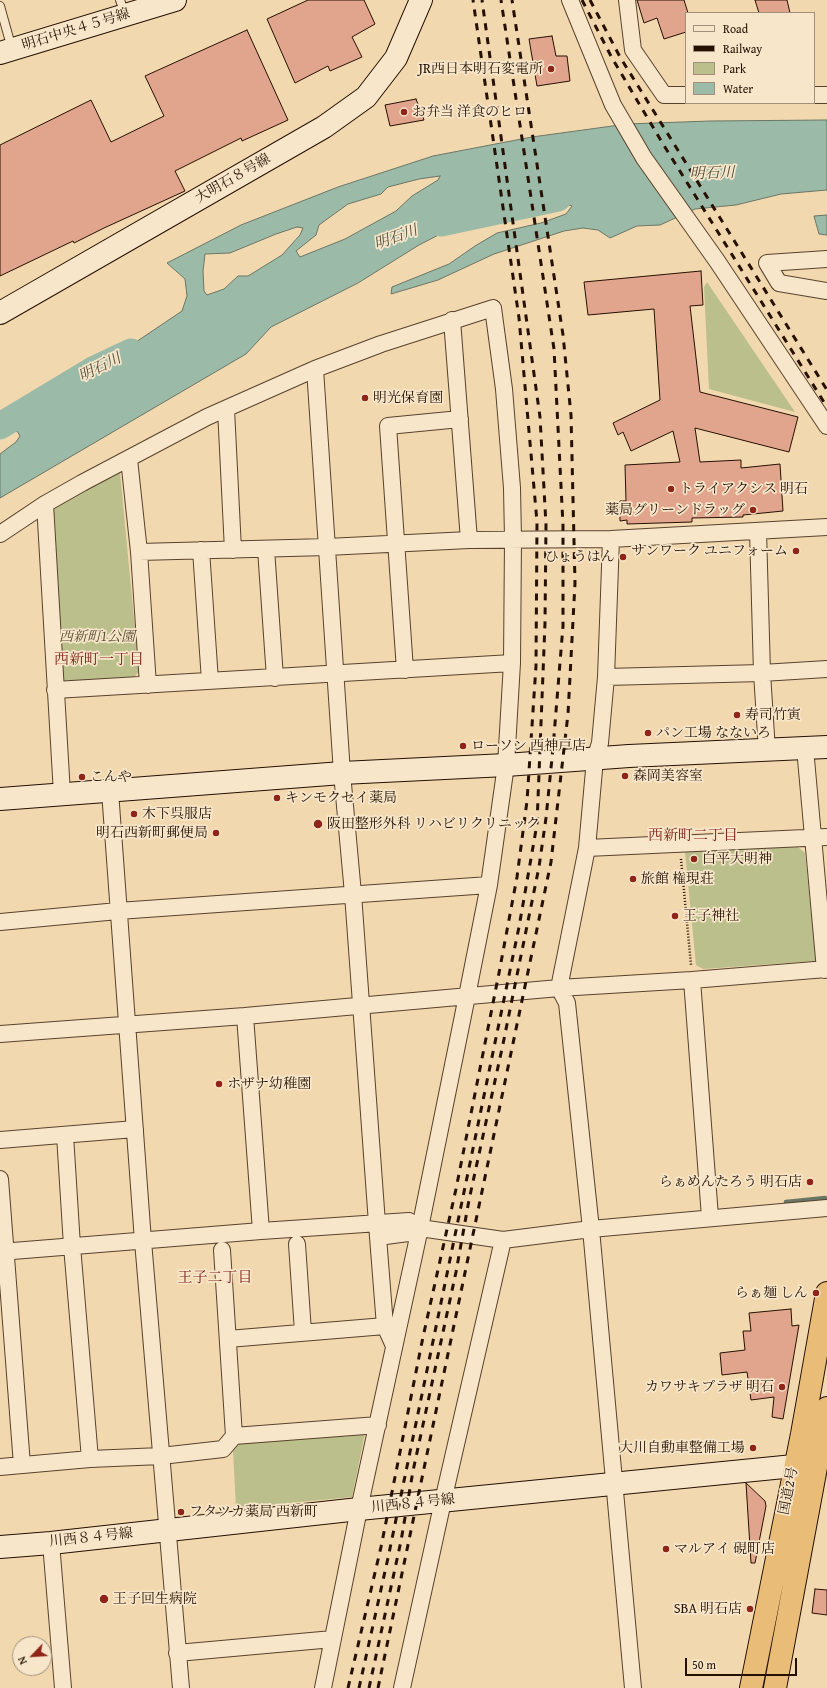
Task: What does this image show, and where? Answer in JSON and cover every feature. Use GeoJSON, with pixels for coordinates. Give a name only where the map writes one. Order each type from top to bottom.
{"type":"FeatureCollection","features":[{"type":"Feature","properties":{"kind":"highway","name":"国道2号"},"geometry":{"type":"LineString","coordinates":[[751,1688],[794,1466],[802,1434],[827,1293]]}},
{"type":"Feature","properties":{"kind":"highway","name":"国道2号"},"geometry":{"type":"LineString","coordinates":[[775,1688],[822,1465],[827,1408]]}},
{"type":"Feature","properties":{"kind":"street","name":"明石中央４５号線"},"geometry":{"type":"LineString","coordinates":[[6,51],[122,8],[175,0]]}},
{"type":"Feature","properties":{"kind":"street","name":"大明石８号線"},"geometry":{"type":"LineString","coordinates":[[0,313],[324,127],[366,96],[396,58],[421,0]]}},
{"type":"Feature","properties":{"kind":"street"},"geometry":{"type":"LineString","coordinates":[[570,0],[613,104],[644,158],[717,261],[827,426]]}},
{"type":"Feature","properties":{"kind":"street"},"geometry":{"type":"LineString","coordinates":[[627,0],[633,50],[664,95],[685,95]]}},
{"type":"Feature","properties":{"kind":"street"},"geometry":{"type":"LineString","coordinates":[[815,95],[827,95]]}},
{"type":"Feature","properties":{"kind":"street"},"geometry":{"type":"LineString","coordinates":[[827,259],[767,263],[779,283],[827,291]]}},
{"type":"Feature","properties":{"kind":"street"},"geometry":{"type":"LineString","coordinates":[[0,534],[45,504],[128,458],[226,409],[315,369],[381,344],[493,308],[504,389],[512,488],[512,663],[506,765],[489,885],[467,996],[420,1228],[359,1509],[323,1688]]}},
{"type":"Feature","properties":{"kind":"street"},"geometry":{"type":"LineString","coordinates":[[452,320],[469,540]]}},
{"type":"Feature","properties":{"kind":"street"},"geometry":{"type":"LineString","coordinates":[[315,369],[342,773],[353,894],[377,1230],[385,1326],[394,1346]]}},
{"type":"Feature","properties":{"kind":"street"},"geometry":{"type":"LineString","coordinates":[[226,409],[233,550]]}},
{"type":"Feature","properties":{"kind":"street"},"geometry":{"type":"LineString","coordinates":[[404,670],[388,426],[460,419]]}},
{"type":"Feature","properties":{"kind":"street"},"geometry":{"type":"LineString","coordinates":[[128,458],[139,552],[148,685]]}},
{"type":"Feature","properties":{"kind":"street"},"geometry":{"type":"LineString","coordinates":[[45,504],[62,794]]}},
{"type":"Feature","properties":{"kind":"street"},"geometry":{"type":"LineString","coordinates":[[139,552],[326,547],[469,540],[610,539],[827,527]]}},
{"type":"Feature","properties":{"kind":"street"},"geometry":{"type":"LineString","coordinates":[[758,531],[766,751]]}},
{"type":"Feature","properties":{"kind":"street"},"geometry":{"type":"LineString","coordinates":[[610,539],[606,677],[600,743],[595,759],[587,848],[559,988],[567,1003],[591,1228],[633,1688]]}},
{"type":"Feature","properties":{"kind":"street"},"geometry":{"type":"LineString","coordinates":[[266,549],[275,678]]}},
{"type":"Feature","properties":{"kind":"street"},"geometry":{"type":"LineString","coordinates":[[201,550],[210,681]]}},
{"type":"Feature","properties":{"kind":"street"},"geometry":{"type":"LineString","coordinates":[[55,690],[512,663]]}},
{"type":"Feature","properties":{"kind":"street"},"geometry":{"type":"LineString","coordinates":[[606,677],[762,673],[827,669]]}},
{"type":"Feature","properties":{"kind":"street"},"geometry":{"type":"LineString","coordinates":[[0,799],[342,773],[506,765],[629,756],[766,751],[827,747]]}},
{"type":"Feature","properties":{"kind":"street"},"geometry":{"type":"LineString","coordinates":[[0,1034],[245,1016],[559,988],[692,980],[826,969],[820,838],[805,748]]}},
{"type":"Feature","properties":{"kind":"street"},"geometry":{"type":"LineString","coordinates":[[110,791],[143,1241],[166,1530],[181,1688]]}},
{"type":"Feature","properties":{"kind":"street"},"geometry":{"type":"LineString","coordinates":[[587,848],[820,838]]}},
{"type":"Feature","properties":{"kind":"street"},"geometry":{"type":"LineString","coordinates":[[0,922],[353,894],[489,885]]}},
{"type":"Feature","properties":{"kind":"street"},"geometry":{"type":"LineString","coordinates":[[692,980],[710,1217]]}},
{"type":"Feature","properties":{"kind":"street"},"geometry":{"type":"LineString","coordinates":[[245,1016],[261,1231]]}},
{"type":"Feature","properties":{"kind":"street"},"geometry":{"type":"LineString","coordinates":[[0,1140],[135,1129]]}},
{"type":"Feature","properties":{"kind":"street"},"geometry":{"type":"LineString","coordinates":[[65,1135],[72,1246],[90,1459]]}},
{"type":"Feature","properties":{"kind":"street"},"geometry":{"type":"LineString","coordinates":[[0,1178],[3,1252],[22,1465]]}},
{"type":"Feature","properties":{"kind":"street"},"geometry":{"type":"LineString","coordinates":[[3,1252],[261,1231],[377,1230],[408,1233],[420,1228],[503,1240],[591,1228],[827,1208]]}},
{"type":"Feature","properties":{"kind":"street"},"geometry":{"type":"LineString","coordinates":[[402,1688],[503,1240]]}},
{"type":"Feature","properties":{"kind":"street"},"geometry":{"type":"LineString","coordinates":[[297,1244],[303,1332]]}},
{"type":"Feature","properties":{"kind":"street"},"geometry":{"type":"LineString","coordinates":[[0,1467],[90,1459],[161,1456],[223,1449],[234,1436],[222,1250]]}},
{"type":"Feature","properties":{"kind":"street"},"geometry":{"type":"LineString","coordinates":[[228,1339],[385,1326]]}},
{"type":"Feature","properties":{"kind":"street"},"geometry":{"type":"LineString","coordinates":[[234,1436],[378,1425]]}},
{"type":"Feature","properties":{"kind":"street","name":"川西８４号線"},"geometry":{"type":"LineString","coordinates":[[0,1547],[51,1543],[359,1509],[794,1466],[822,1465]]}},
{"type":"Feature","properties":{"kind":"street"},"geometry":{"type":"LineString","coordinates":[[51,1543],[63,1688]]}},
{"type":"Feature","properties":{"kind":"street"},"geometry":{"type":"LineString","coordinates":[[177,1653],[333,1639]]}},
{"type":"Feature","properties":{"kind":"lane"},"geometry":{"type":"LineString","coordinates":[[0,6],[6,51]]}},
{"type":"Feature","properties":{"kind":"path"},"geometry":{"type":"LineString","coordinates":[[680,845],[692,980]]}},
{"type":"Feature","properties":{"kind":"green space"},"geometry":{"type":"Polygon","coordinates":[[[707,282],[795,412],[709,389],[704,287],[707,282]]]}},
{"type":"Feature","properties":{"kind":"green space","name":"西新町1公園"},"geometry":{"type":"Polygon","coordinates":[[[114,471],[120,473],[139,671],[132,680],[65,682],[60,676],[51,509],[114,471]]]}},
{"type":"Feature","properties":{"kind":"green space"},"geometry":{"type":"Polygon","coordinates":[[[798,847],[805,853],[816,961],[703,969],[696,965],[685,852],[798,847]]]}},
{"type":"Feature","properties":{"kind":"green space"},"geometry":{"type":"Polygon","coordinates":[[[365,1433],[352,1497],[236,1508],[233,1451],[238,1444],[365,1433]]]}},
{"type":"Feature","properties":{"kind":"water"},"geometry":{"type":"Polygon","coordinates":[[[827,120],[827,190],[781,194],[736,205],[695,209],[660,225],[637,226],[610,238],[598,230],[583,228],[564,231],[494,254],[438,280],[391,294],[392,287],[449,264],[497,233],[541,223],[566,214],[572,206],[552,200],[483,212],[419,245],[358,283],[271,327],[246,354],[0,498],[0,454],[16,442],[20,436],[17,431],[0,436],[0,420],[24,413],[47,384],[59,382],[72,385],[182,311],[187,296],[185,279],[167,263],[241,225],[338,187],[433,156],[532,137],[627,124],[710,121],[827,120]],[[440,176],[419,179],[388,187],[381,194],[348,204],[319,225],[316,235],[296,251],[300,257],[345,239],[396,211],[412,196],[438,180],[440,176]],[[297,227],[230,253],[205,254],[203,271],[204,291],[207,295],[224,289],[238,276],[248,276],[282,255],[300,235],[303,228],[297,227]]]}},
{"type":"Feature","properties":{"kind":"water"},"geometry":{"type":"Polygon","coordinates":[[[827,215],[827,235],[819,234],[814,216],[827,215]]]}},
{"type":"Feature","properties":{"kind":"building"},"geometry":{"type":"Polygon","coordinates":[[[308,0],[364,0],[375,24],[352,37],[362,57],[330,71],[328,66],[295,83],[267,19],[308,0]]]}},
{"type":"Feature","properties":{"kind":"building"},"geometry":{"type":"Polygon","coordinates":[[[637,0],[684,0],[688,12],[685,12],[685,32],[664,39],[657,18],[644,23],[637,0]]]}},
{"type":"Feature","properties":{"kind":"building"},"geometry":{"type":"Polygon","coordinates":[[[755,0],[787,0],[790,12],[759,12],[755,0]]]}},
{"type":"Feature","properties":{"kind":"building"},"geometry":{"type":"Polygon","coordinates":[[[247,30],[288,120],[242,141],[241,138],[175,171],[185,191],[74,243],[73,241],[0,276],[0,145],[91,100],[111,142],[164,116],[145,76],[247,30]]]}},
{"type":"Feature","properties":{"kind":"building","name":"JR西日本明石変電所"},"geometry":{"type":"Polygon","coordinates":[[[552,36],[556,56],[567,56],[570,81],[537,86],[529,39],[552,36]]]}},
{"type":"Feature","properties":{"kind":"building","name":"お弁当 洋食のヒロ"},"geometry":{"type":"Polygon","coordinates":[[[416,99],[424,120],[390,126],[385,105],[416,99]]]}},
{"type":"Feature","properties":{"kind":"building"},"geometry":{"type":"Polygon","coordinates":[[[701,271],[703,305],[690,306],[700,392],[798,417],[789,452],[695,428],[700,462],[741,460],[741,468],[780,464],[783,511],[743,515],[743,517],[692,518],[692,522],[627,524],[627,520],[620,521],[620,501],[626,501],[625,465],[680,462],[673,431],[631,451],[623,432],[618,435],[613,423],[660,400],[654,309],[588,315],[584,282],[701,271]]]}},
{"type":"Feature","properties":{"kind":"building"},"geometry":{"type":"Polygon","coordinates":[[[791,1309],[792,1326],[799,1325],[783,1419],[772,1417],[774,1397],[751,1400],[747,1372],[722,1375],[720,1353],[745,1350],[743,1331],[751,1331],[749,1313],[791,1309]]]}},
{"type":"Feature","properties":{"kind":"building"},"geometry":{"type":"Polygon","coordinates":[[[746,1483],[765,1501],[766,1506],[755,1563],[751,1563],[746,1483]]]}},
{"type":"Feature","properties":{"kind":"building"},"geometry":{"type":"Polygon","coordinates":[[[815,1589],[827,1590],[827,1615],[812,1613],[815,1589]]]}},
{"type":"Feature","properties":{"kind":"waterway","name":"明石川"},"geometry":{"type":"LineString","coordinates":[[441,223],[558,198]]}},
{"type":"Feature","properties":{"kind":"waterway","name":"明石川"},"geometry":{"type":"LineString","coordinates":[[0,426],[93,370],[131,352]]}},
{"type":"Feature","properties":{"kind":"waterway"},"geometry":{"type":"LineString","coordinates":[[786,1202],[825,1198]]}},
{"type":"Feature","properties":{"kind":"railway"},"geometry":{"type":"LineString","coordinates":[[348,1688],[381,1547],[423,1337],[456,1189],[517,877],[527,801],[536,666],[537,522],[519,318],[473,0]]}},
{"type":"Feature","properties":{"kind":"railway"},"geometry":{"type":"LineString","coordinates":[[359,1688],[388,1558],[519,927],[537,824],[545,623],[546,525],[540,417],[482,0]]}},
{"type":"Feature","properties":{"kind":"railway"},"geometry":{"type":"LineString","coordinates":[[369,1688],[401,1541],[413,1471],[456,1272],[469,1200],[539,867],[546,818],[553,748],[563,626],[563,525],[554,349],[501,0]]}},
{"type":"Feature","properties":{"kind":"railway"},"geometry":{"type":"LineString","coordinates":[[378,1688],[551,862],[568,714],[575,583],[571,415],[563,335],[512,0]]}},
{"type":"Feature","properties":{"kind":"railway"},"geometry":{"type":"LineString","coordinates":[[582,0],[612,58],[663,144],[827,407]]}},
{"type":"Feature","properties":{"kind":"railway"},"geometry":{"type":"LineString","coordinates":[[590,0],[620,57],[827,390]]}},
{"type":"Feature","properties":{"kind":"place","name":"JR西日本明石変電所"},"geometry":{"type":"Point","coordinates":[551,69]}},
{"type":"Feature","properties":{"kind":"place","name":"お弁当 洋食のヒロ"},"geometry":{"type":"Point","coordinates":[404,112]}},
{"type":"Feature","properties":{"kind":"place","name":"明光保育園"},"geometry":{"type":"Point","coordinates":[365,398]}},
{"type":"Feature","properties":{"kind":"place","name":"トライアクシス 明石"},"geometry":{"type":"Point","coordinates":[671,489]}},
{"type":"Feature","properties":{"kind":"place","name":"薬局グリーンドラッグ"},"geometry":{"type":"Point","coordinates":[753,510]}},
{"type":"Feature","properties":{"kind":"place","name":"サンワーク ユニフォーム"},"geometry":{"type":"Point","coordinates":[796,551]}},
{"type":"Feature","properties":{"kind":"place","name":"ひょうはん"},"geometry":{"type":"Point","coordinates":[623,557]}},
{"type":"Feature","properties":{"kind":"place","name":"寿司竹寅"},"geometry":{"type":"Point","coordinates":[737,715]}},
{"type":"Feature","properties":{"kind":"place","name":"パン工場 なないろ"},"geometry":{"type":"Point","coordinates":[648,733]}},
{"type":"Feature","properties":{"kind":"place","name":"ローソン 西神戸店"},"geometry":{"type":"Point","coordinates":[463,746]}},
{"type":"Feature","properties":{"kind":"place","name":"森岡美容室"},"geometry":{"type":"Point","coordinates":[625,776]}},
{"type":"Feature","properties":{"kind":"place","name":"こんや"},"geometry":{"type":"Point","coordinates":[82,777]}},
{"type":"Feature","properties":{"kind":"place","name":"キンモクセイ薬局"},"geometry":{"type":"Point","coordinates":[277,798]}},
{"type":"Feature","properties":{"kind":"place","name":"木下呉服店"},"geometry":{"type":"Point","coordinates":[134,814]}},
{"type":"Feature","properties":{"kind":"place","name":"阪田整形外科 リハビリクリニック"},"geometry":{"type":"Point","coordinates":[318,824]}},
{"type":"Feature","properties":{"kind":"place","name":"明石西新町郵便局"},"geometry":{"type":"Point","coordinates":[216,833]}},
{"type":"Feature","properties":{"kind":"place","name":"白平大明神"},"geometry":{"type":"Point","coordinates":[694,859]}},
{"type":"Feature","properties":{"kind":"place","name":"旅館 権現荘"},"geometry":{"type":"Point","coordinates":[633,879]}},
{"type":"Feature","properties":{"kind":"place","name":"王子神社"},"geometry":{"type":"Point","coordinates":[675,916]}},
{"type":"Feature","properties":{"kind":"place","name":"ホザナ幼稚園"},"geometry":{"type":"Point","coordinates":[219,1084]}},
{"type":"Feature","properties":{"kind":"place","name":"らぁめんたろう 明石店"},"geometry":{"type":"Point","coordinates":[810,1182]}},
{"type":"Feature","properties":{"kind":"place","name":"らぁ麺 しん"},"geometry":{"type":"Point","coordinates":[816,1293]}},
{"type":"Feature","properties":{"kind":"place","name":"カワサキプラザ 明石"},"geometry":{"type":"Point","coordinates":[782,1387]}},
{"type":"Feature","properties":{"kind":"place","name":"大川自動車整備工場"},"geometry":{"type":"Point","coordinates":[753,1448]}},
{"type":"Feature","properties":{"kind":"place","name":"フタツカ薬局 西新町"},"geometry":{"type":"Point","coordinates":[181,1512]}},
{"type":"Feature","properties":{"kind":"place","name":"マルアイ 硯町店"},"geometry":{"type":"Point","coordinates":[666,1549]}},
{"type":"Feature","properties":{"kind":"place","name":"王子回生病院"},"geometry":{"type":"Point","coordinates":[104,1599]}},
{"type":"Feature","properties":{"kind":"place","name":"SBA 明石店"},"geometry":{"type":"Point","coordinates":[750,1609]}},
{"type":"Feature","properties":{"kind":"district","name":"西新町一丁目"},"geometry":{"type":"Point","coordinates":[99,660]}},
{"type":"Feature","properties":{"kind":"district","name":"西新町二丁目"},"geometry":{"type":"Point","coordinates":[693,836]}},
{"type":"Feature","properties":{"kind":"district","name":"王子二丁目"},"geometry":{"type":"Point","coordinates":[215,1278]}}]}
